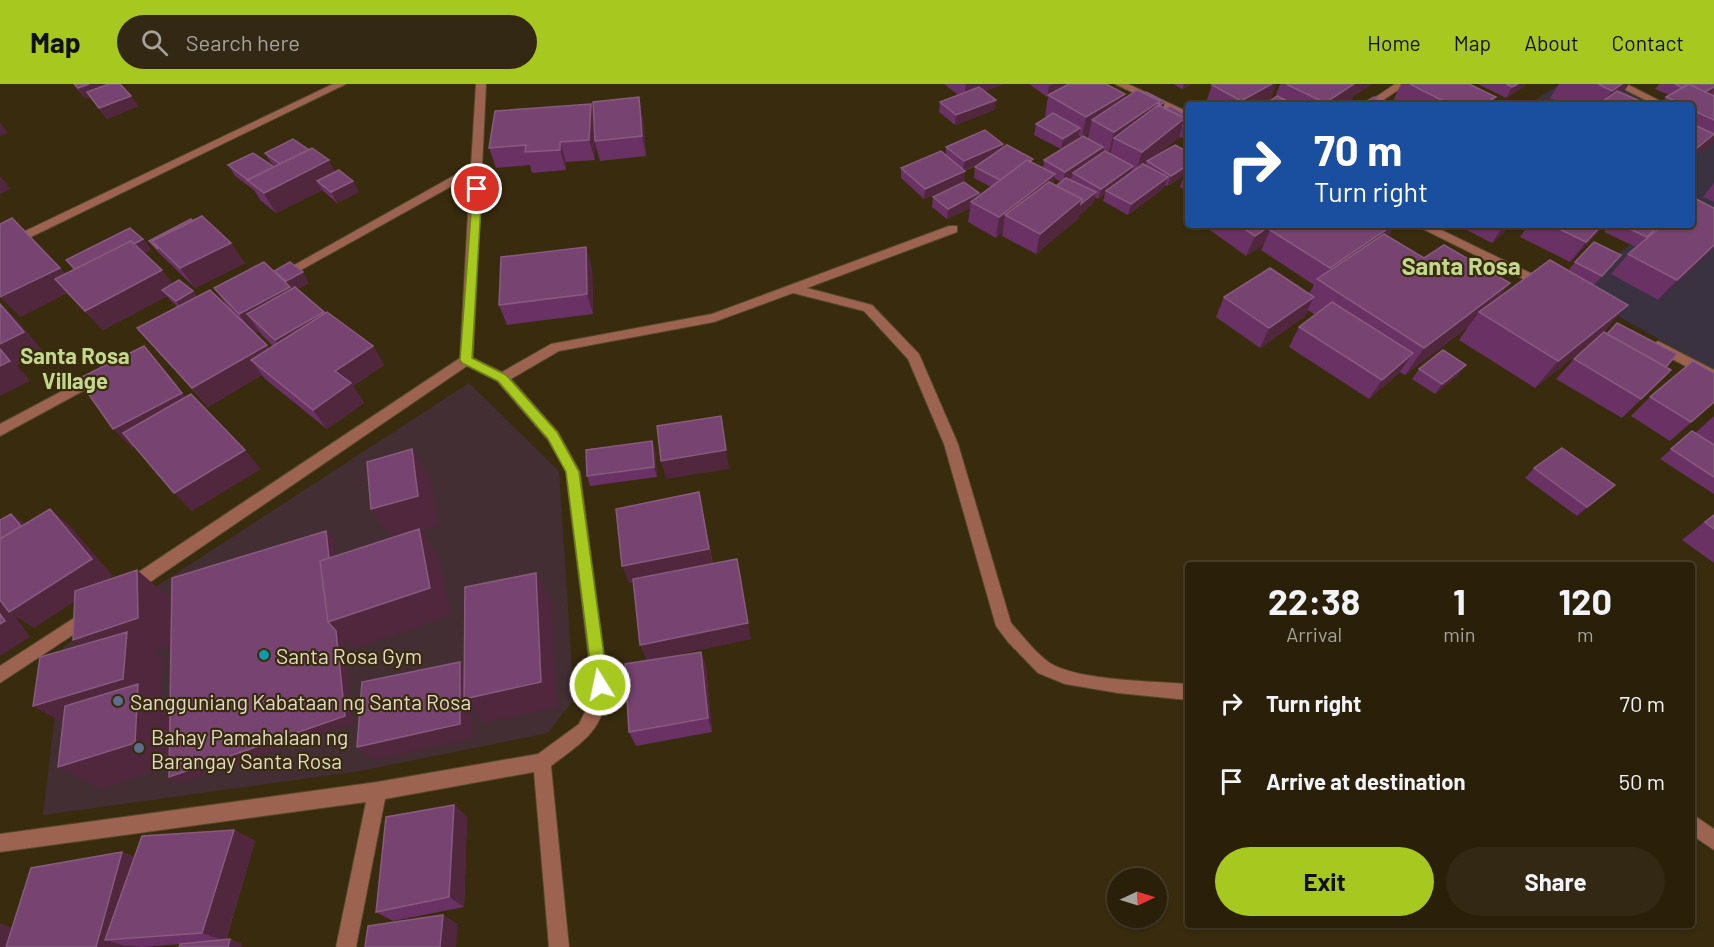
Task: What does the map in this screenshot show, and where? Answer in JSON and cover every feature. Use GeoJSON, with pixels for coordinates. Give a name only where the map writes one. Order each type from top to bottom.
{"type":"FeatureCollection","features":[{"type":"Feature","properties":{"kind":"street"},"geometry":{"type":"LineString","coordinates":[[0,248],[341,84]]}},
{"type":"Feature","properties":{"kind":"street"},"geometry":{"type":"LineString","coordinates":[[466,360],[481,84]]}},
{"type":"Feature","properties":{"kind":"street"},"geometry":{"type":"LineString","coordinates":[[1120,84],[1185,115]]}},
{"type":"Feature","properties":{"kind":"street"},"geometry":{"type":"LineString","coordinates":[[1374,102],[1402,84]]}},
{"type":"Feature","properties":{"kind":"street"},"geometry":{"type":"LineString","coordinates":[[1619,84],[1657,102]]}},
{"type":"Feature","properties":{"kind":"street"},"geometry":{"type":"LineString","coordinates":[[1634,91],[1645,84]]}},
{"type":"Feature","properties":{"kind":"street"},"geometry":{"type":"LineString","coordinates":[[270,282],[478,167]]}},
{"type":"Feature","properties":{"kind":"street"},"geometry":{"type":"LineString","coordinates":[[1427,228],[1552,289]]}},
{"type":"Feature","properties":{"kind":"street"},"geometry":{"type":"LineString","coordinates":[[502,378],[556,347],[714,318],[953,229]]}},
{"type":"Feature","properties":{"kind":"street"},"geometry":{"type":"LineString","coordinates":[[794,289],[868,308],[914,357],[951,444],[1004,626],[1019,644],[1048,671],[1096,682],[1185,692]]}},
{"type":"Feature","properties":{"kind":"street"},"geometry":{"type":"LineString","coordinates":[[1643,338],[1714,376]]}},
{"type":"Feature","properties":{"kind":"street"},"geometry":{"type":"LineString","coordinates":[[0,843],[377,791],[542,762],[585,730],[598,703],[600,685],[573,472],[553,436],[502,378],[466,360]]}},
{"type":"Feature","properties":{"kind":"street"},"geometry":{"type":"LineString","coordinates":[[119,595],[466,360]]}},
{"type":"Feature","properties":{"kind":"street"},"geometry":{"type":"LineString","coordinates":[[0,431],[114,368]]}},
{"type":"Feature","properties":{"kind":"street"},"geometry":{"type":"LineString","coordinates":[[0,675],[99,608]]}},
{"type":"Feature","properties":{"kind":"street"},"geometry":{"type":"LineString","coordinates":[[542,762],[559,947]]}},
{"type":"Feature","properties":{"kind":"street"},"geometry":{"type":"LineString","coordinates":[[345,947],[377,791]]}},
{"type":"Feature","properties":{"kind":"street"},"geometry":{"type":"LineString","coordinates":[[1695,825],[1714,841]]}},
{"type":"Feature","properties":{"kind":"shaded area"},"geometry":{"type":"Polygon","coordinates":[[[1560,84],[1610,84],[1650,102],[1532,102],[1560,84]]]}},
{"type":"Feature","properties":{"kind":"shaded area"},"geometry":{"type":"Polygon","coordinates":[[[1695,122],[1714,131],[1714,370],[1573,291],[1650,228],[1695,228],[1695,122]]]}},
{"type":"Feature","properties":{"kind":"shaded area"},"geometry":{"type":"Polygon","coordinates":[[[469,383],[559,471],[574,699],[548,733],[360,771],[43,815],[63,647],[469,383]]]}},
{"type":"Feature","properties":{"kind":"building"},"geometry":{"type":"Polygon","coordinates":[[[74,84],[89,84],[78,88],[74,84]]]}},
{"type":"Feature","properties":{"kind":"building"},"geometry":{"type":"Polygon","coordinates":[[[109,84],[120,84],[131,96],[99,108],[87,92],[109,84]]]}},
{"type":"Feature","properties":{"kind":"building"},"geometry":{"type":"Polygon","coordinates":[[[1069,84],[1106,84],[1125,94],[1086,117],[1048,95],[1069,84]]]}},
{"type":"Feature","properties":{"kind":"building"},"geometry":{"type":"Polygon","coordinates":[[[1272,84],[1241,101],[1212,85],[1272,84]]]}},
{"type":"Feature","properties":{"kind":"building"},"geometry":{"type":"Polygon","coordinates":[[[1286,84],[1354,84],[1323,102],[1286,84]]]}},
{"type":"Feature","properties":{"kind":"building"},"geometry":{"type":"Polygon","coordinates":[[[1410,84],[1469,84],[1496,97],[1487,102],[1445,102],[1410,84]]]}},
{"type":"Feature","properties":{"kind":"building"},"geometry":{"type":"Polygon","coordinates":[[[1598,84],[1622,84],[1612,91],[1598,84]]]}},
{"type":"Feature","properties":{"kind":"building"},"geometry":{"type":"Polygon","coordinates":[[[1675,84],[1689,84],[1683,88],[1675,84]]]}},
{"type":"Feature","properties":{"kind":"building"},"geometry":{"type":"Polygon","coordinates":[[[1689,84],[1714,84],[1714,87],[1705,92],[1689,84]]]}},
{"type":"Feature","properties":{"kind":"building"},"geometry":{"type":"Polygon","coordinates":[[[1689,84],[1714,96],[1714,120],[1695,111],[1695,102],[1677,102],[1666,97],[1689,84]]]}},
{"type":"Feature","properties":{"kind":"building"},"geometry":{"type":"Polygon","coordinates":[[[979,87],[996,100],[956,115],[940,102],[979,87]]]}},
{"type":"Feature","properties":{"kind":"building"},"geometry":{"type":"Polygon","coordinates":[[[1137,90],[1160,101],[1114,132],[1092,120],[1137,90]]]}},
{"type":"Feature","properties":{"kind":"building"},"geometry":{"type":"Polygon","coordinates":[[[1617,91],[1642,102],[1602,102],[1617,91]]]}},
{"type":"Feature","properties":{"kind":"building"},"geometry":{"type":"Polygon","coordinates":[[[1144,93],[1165,102],[1158,106],[1160,101],[1144,93]]]}},
{"type":"Feature","properties":{"kind":"building"},"geometry":{"type":"Polygon","coordinates":[[[1277,96],[1289,102],[1268,102],[1277,96]]]}},
{"type":"Feature","properties":{"kind":"building"},"geometry":{"type":"Polygon","coordinates":[[[639,97],[642,136],[595,141],[593,102],[639,97]]]}},
{"type":"Feature","properties":{"kind":"building"},"geometry":{"type":"Polygon","coordinates":[[[1374,97],[1383,102],[1365,102],[1374,97]]]}},
{"type":"Feature","properties":{"kind":"building"},"geometry":{"type":"Polygon","coordinates":[[[591,104],[589,140],[560,142],[560,150],[525,152],[526,145],[489,148],[495,111],[591,104]]]}},
{"type":"Feature","properties":{"kind":"building"},"geometry":{"type":"Polygon","coordinates":[[[1158,105],[1185,118],[1142,152],[1114,138],[1158,105]]]}},
{"type":"Feature","properties":{"kind":"building"},"geometry":{"type":"Polygon","coordinates":[[[1170,106],[1185,114],[1185,118],[1165,109],[1170,106]]]}},
{"type":"Feature","properties":{"kind":"building"},"geometry":{"type":"Polygon","coordinates":[[[1053,113],[1080,128],[1063,139],[1036,124],[1053,113]]]}},
{"type":"Feature","properties":{"kind":"building"},"geometry":{"type":"Polygon","coordinates":[[[1695,125],[1714,134],[1695,147],[1695,125]]]}},
{"type":"Feature","properties":{"kind":"building"},"geometry":{"type":"Polygon","coordinates":[[[985,130],[1003,144],[964,161],[946,147],[985,130]]]}},
{"type":"Feature","properties":{"kind":"building"},"geometry":{"type":"Polygon","coordinates":[[[1083,136],[1103,147],[1065,172],[1044,160],[1083,136]]]}},
{"type":"Feature","properties":{"kind":"building"},"geometry":{"type":"Polygon","coordinates":[[[293,139],[309,150],[280,164],[265,153],[293,139]]]}},
{"type":"Feature","properties":{"kind":"building"},"geometry":{"type":"Polygon","coordinates":[[[1007,145],[1033,159],[1027,160],[1000,180],[975,167],[1007,145]]]}},
{"type":"Feature","properties":{"kind":"building"},"geometry":{"type":"Polygon","coordinates":[[[1175,145],[1185,150],[1185,167],[1171,176],[1147,161],[1175,145]]]}},
{"type":"Feature","properties":{"kind":"building"},"geometry":{"type":"Polygon","coordinates":[[[312,148],[329,160],[264,193],[247,180],[312,148]]]}},
{"type":"Feature","properties":{"kind":"building"},"geometry":{"type":"Polygon","coordinates":[[[941,151],[965,171],[925,189],[901,168],[941,151]]]}},
{"type":"Feature","properties":{"kind":"building"},"geometry":{"type":"Polygon","coordinates":[[[1105,151],[1133,166],[1101,189],[1073,173],[1105,151]]]}},
{"type":"Feature","properties":{"kind":"building"},"geometry":{"type":"Polygon","coordinates":[[[253,153],[274,167],[248,180],[228,165],[253,153]]]}},
{"type":"Feature","properties":{"kind":"building"},"geometry":{"type":"Polygon","coordinates":[[[1027,160],[1055,174],[999,217],[971,202],[1027,160]]]}},
{"type":"Feature","properties":{"kind":"building"},"geometry":{"type":"Polygon","coordinates":[[[1143,164],[1168,177],[1131,204],[1106,191],[1143,164]]]}},
{"type":"Feature","properties":{"kind":"building"},"geometry":{"type":"Polygon","coordinates":[[[339,170],[353,181],[331,192],[317,181],[339,170]]]}},
{"type":"Feature","properties":{"kind":"building"},"geometry":{"type":"Polygon","coordinates":[[[1066,178],[1096,192],[1081,204],[1082,199],[1056,186],[1066,178]]]}},
{"type":"Feature","properties":{"kind":"building"},"geometry":{"type":"Polygon","coordinates":[[[964,182],[979,193],[948,209],[933,197],[964,182]]]}},
{"type":"Feature","properties":{"kind":"building"},"geometry":{"type":"Polygon","coordinates":[[[1049,182],[1082,199],[1040,234],[1005,215],[1049,182]]]}},
{"type":"Feature","properties":{"kind":"building"},"geometry":{"type":"Polygon","coordinates":[[[1695,198],[1714,208],[1714,245],[1677,280],[1628,254],[1659,228],[1695,228],[1695,198]]]}},
{"type":"Feature","properties":{"kind":"building"},"geometry":{"type":"Polygon","coordinates":[[[202,216],[231,243],[180,268],[152,241],[202,216]]]}},
{"type":"Feature","properties":{"kind":"building"},"geometry":{"type":"Polygon","coordinates":[[[12,218],[60,268],[0,297],[0,224],[12,218]]]}},
{"type":"Feature","properties":{"kind":"building"},"geometry":{"type":"Polygon","coordinates":[[[191,219],[193,221],[152,241],[158,249],[149,241],[191,219]]]}},
{"type":"Feature","properties":{"kind":"building"},"geometry":{"type":"Polygon","coordinates":[[[130,228],[143,239],[134,244],[131,241],[75,269],[66,260],[130,228]]]}},
{"type":"Feature","properties":{"kind":"building"},"geometry":{"type":"Polygon","coordinates":[[[1243,228],[1267,228],[1255,236],[1243,228]]]}},
{"type":"Feature","properties":{"kind":"building"},"geometry":{"type":"Polygon","coordinates":[[[1273,228],[1389,228],[1330,268],[1270,230],[1273,228]]]}},
{"type":"Feature","properties":{"kind":"building"},"geometry":{"type":"Polygon","coordinates":[[[1557,228],[1599,228],[1586,242],[1557,228]]]}},
{"type":"Feature","properties":{"kind":"building"},"geometry":{"type":"Polygon","coordinates":[[[1628,228],[1656,228],[1647,237],[1628,228]]]}},
{"type":"Feature","properties":{"kind":"building"},"geometry":{"type":"Polygon","coordinates":[[[1384,234],[1424,258],[1444,245],[1510,283],[1424,348],[1317,279],[1384,234]]]}},
{"type":"Feature","properties":{"kind":"building"},"geometry":{"type":"Polygon","coordinates":[[[131,241],[162,270],[85,311],[55,279],[131,241]]]}},
{"type":"Feature","properties":{"kind":"building"},"geometry":{"type":"Polygon","coordinates":[[[1594,242],[1621,255],[1602,276],[1575,262],[1594,242]]]}},
{"type":"Feature","properties":{"kind":"building"},"geometry":{"type":"Polygon","coordinates":[[[586,247],[587,294],[499,305],[501,257],[586,247]]]}},
{"type":"Feature","properties":{"kind":"building"},"geometry":{"type":"Polygon","coordinates":[[[1550,260],[1628,305],[1558,361],[1479,312],[1550,260]]]}},
{"type":"Feature","properties":{"kind":"building"},"geometry":{"type":"Polygon","coordinates":[[[264,262],[290,287],[239,314],[214,288],[264,262]]]}},
{"type":"Feature","properties":{"kind":"building"},"geometry":{"type":"Polygon","coordinates":[[[290,262],[303,272],[286,281],[274,271],[290,262]]]}},
{"type":"Feature","properties":{"kind":"building"},"geometry":{"type":"Polygon","coordinates":[[[1270,268],[1314,297],[1269,328],[1224,297],[1270,268]]]}},
{"type":"Feature","properties":{"kind":"building"},"geometry":{"type":"Polygon","coordinates":[[[179,280],[193,291],[176,301],[162,290],[179,280]]]}},
{"type":"Feature","properties":{"kind":"building"},"geometry":{"type":"Polygon","coordinates":[[[295,287],[324,312],[275,340],[247,314],[295,287]]]}},
{"type":"Feature","properties":{"kind":"building"},"geometry":{"type":"Polygon","coordinates":[[[210,290],[267,345],[192,388],[137,328],[210,290]]]}},
{"type":"Feature","properties":{"kind":"building"},"geometry":{"type":"Polygon","coordinates":[[[1332,302],[1413,353],[1382,380],[1299,327],[1332,302]]]}},
{"type":"Feature","properties":{"kind":"building"},"geometry":{"type":"Polygon","coordinates":[[[0,304],[24,332],[0,344],[0,304]]]}},
{"type":"Feature","properties":{"kind":"building"},"geometry":{"type":"Polygon","coordinates":[[[327,312],[373,346],[335,371],[351,383],[313,410],[251,360],[327,312]]]}},
{"type":"Feature","properties":{"kind":"building"},"geometry":{"type":"Polygon","coordinates":[[[1617,323],[1677,354],[1666,367],[1607,334],[1617,323]]]}},
{"type":"Feature","properties":{"kind":"building"},"geometry":{"type":"Polygon","coordinates":[[[1604,332],[1671,370],[1641,399],[1574,359],[1604,332]]]}},
{"type":"Feature","properties":{"kind":"building"},"geometry":{"type":"Polygon","coordinates":[[[144,346],[182,393],[113,429],[78,379],[144,346]]]}},
{"type":"Feature","properties":{"kind":"building"},"geometry":{"type":"Polygon","coordinates":[[[0,349],[10,361],[0,366],[0,349]]]}},
{"type":"Feature","properties":{"kind":"building"},"geometry":{"type":"Polygon","coordinates":[[[1443,350],[1466,365],[1442,384],[1419,369],[1443,350]]]}},
{"type":"Feature","properties":{"kind":"building"},"geometry":{"type":"Polygon","coordinates":[[[1693,361],[1714,373],[1714,402],[1691,422],[1650,397],[1693,361]]]}},
{"type":"Feature","properties":{"kind":"building"},"geometry":{"type":"Polygon","coordinates":[[[191,394],[245,450],[174,493],[123,433],[191,394]]]}},
{"type":"Feature","properties":{"kind":"building"},"geometry":{"type":"Polygon","coordinates":[[[721,416],[726,450],[661,461],[657,426],[721,416]]]}},
{"type":"Feature","properties":{"kind":"building"},"geometry":{"type":"Polygon","coordinates":[[[1692,431],[1714,445],[1714,477],[1671,449],[1692,431]]]}},
{"type":"Feature","properties":{"kind":"building"},"geometry":{"type":"Polygon","coordinates":[[[652,441],[654,467],[587,476],[586,450],[652,441]]]}},
{"type":"Feature","properties":{"kind":"building"},"geometry":{"type":"Polygon","coordinates":[[[1562,448],[1615,485],[1587,507],[1534,468],[1562,448]]]}},
{"type":"Feature","properties":{"kind":"building"},"geometry":{"type":"Polygon","coordinates":[[[412,449],[418,496],[371,509],[367,462],[412,449]]]}},
{"type":"Feature","properties":{"kind":"building"},"geometry":{"type":"Polygon","coordinates":[[[699,492],[709,549],[622,566],[616,509],[699,492]]]}},
{"type":"Feature","properties":{"kind":"building"},"geometry":{"type":"Polygon","coordinates":[[[50,509],[92,559],[9,612],[0,600],[0,539],[50,509]]]}},
{"type":"Feature","properties":{"kind":"building"},"geometry":{"type":"Polygon","coordinates":[[[11,514],[21,526],[0,539],[0,520],[11,514]]]}},
{"type":"Feature","properties":{"kind":"building"},"geometry":{"type":"Polygon","coordinates":[[[1714,515],[1714,529],[1705,522],[1714,515]]]}},
{"type":"Feature","properties":{"kind":"building"},"geometry":{"type":"Polygon","coordinates":[[[419,529],[430,588],[328,622],[320,561],[419,529]]]}},
{"type":"Feature","properties":{"kind":"building","name":"Santa Rosa Gym"},"geometry":{"type":"Polygon","coordinates":[[[326,531],[329,558],[320,561],[328,622],[336,631],[345,716],[169,777],[172,578],[326,531]]]}},
{"type":"Feature","properties":{"kind":"building"},"geometry":{"type":"Polygon","coordinates":[[[737,559],[748,623],[640,645],[633,579],[737,559]]]}},
{"type":"Feature","properties":{"kind":"building"},"geometry":{"type":"Polygon","coordinates":[[[137,570],[138,618],[73,640],[75,591],[137,570]]]}},
{"type":"Feature","properties":{"kind":"building"},"geometry":{"type":"Polygon","coordinates":[[[536,573],[541,682],[464,699],[465,587],[536,573]]]}},
{"type":"Feature","properties":{"kind":"building"},"geometry":{"type":"Polygon","coordinates":[[[0,614],[5,621],[0,624],[0,614]]]}},
{"type":"Feature","properties":{"kind":"building"},"geometry":{"type":"Polygon","coordinates":[[[127,632],[123,679],[33,706],[40,657],[127,632]]]}},
{"type":"Feature","properties":{"kind":"building"},"geometry":{"type":"Polygon","coordinates":[[[701,652],[708,718],[629,732],[625,664],[701,652]]]}},
{"type":"Feature","properties":{"kind":"building"},"geometry":{"type":"Polygon","coordinates":[[[460,662],[460,724],[357,747],[362,682],[460,662]]]}},
{"type":"Feature","properties":{"kind":"building"},"geometry":{"type":"Polygon","coordinates":[[[138,684],[135,743],[58,767],[65,706],[138,684]]]}},
{"type":"Feature","properties":{"kind":"building"},"geometry":{"type":"Polygon","coordinates":[[[454,805],[449,897],[376,912],[386,817],[454,805]]]}},
{"type":"Feature","properties":{"kind":"building"},"geometry":{"type":"Polygon","coordinates":[[[234,830],[202,933],[105,940],[142,836],[234,830]]]}},
{"type":"Feature","properties":{"kind":"building"},"geometry":{"type":"Polygon","coordinates":[[[122,852],[96,947],[6,947],[31,868],[122,852]]]}},
{"type":"Feature","properties":{"kind":"building"},"geometry":{"type":"Polygon","coordinates":[[[443,915],[440,947],[365,947],[368,926],[443,915]]]}},
{"type":"Feature","properties":{"kind":"building"},"geometry":{"type":"Polygon","coordinates":[[[230,939],[228,947],[179,947],[180,944],[230,939]]]}},
{"type":"Feature","properties":{"kind":"place","name":"Santa Rosa Gym"},"geometry":{"type":"Point","coordinates":[264,655]}},
{"type":"Feature","properties":{"kind":"place","name":"Sangguniang Kabataan ng Santa Rosa"},"geometry":{"type":"Point","coordinates":[118,701]}},
{"type":"Feature","properties":{"kind":"place","name":"Bahay Pamahalaan ng Barangay Santa Rosa"},"geometry":{"type":"Point","coordinates":[139,748]}},
{"type":"Feature","properties":{"kind":"district","name":"Santa Rosa"},"geometry":{"type":"Point","coordinates":[1461,265]}},
{"type":"Feature","properties":{"kind":"district","name":"Santa Rosa Village"},"geometry":{"type":"Point","coordinates":[75,368]}},
{"type":"Feature","properties":{"kind":"route"},"geometry":{"type":"LineString","coordinates":[[477,189],[466,360],[502,378],[553,436],[573,472],[600,685]]}}]}
